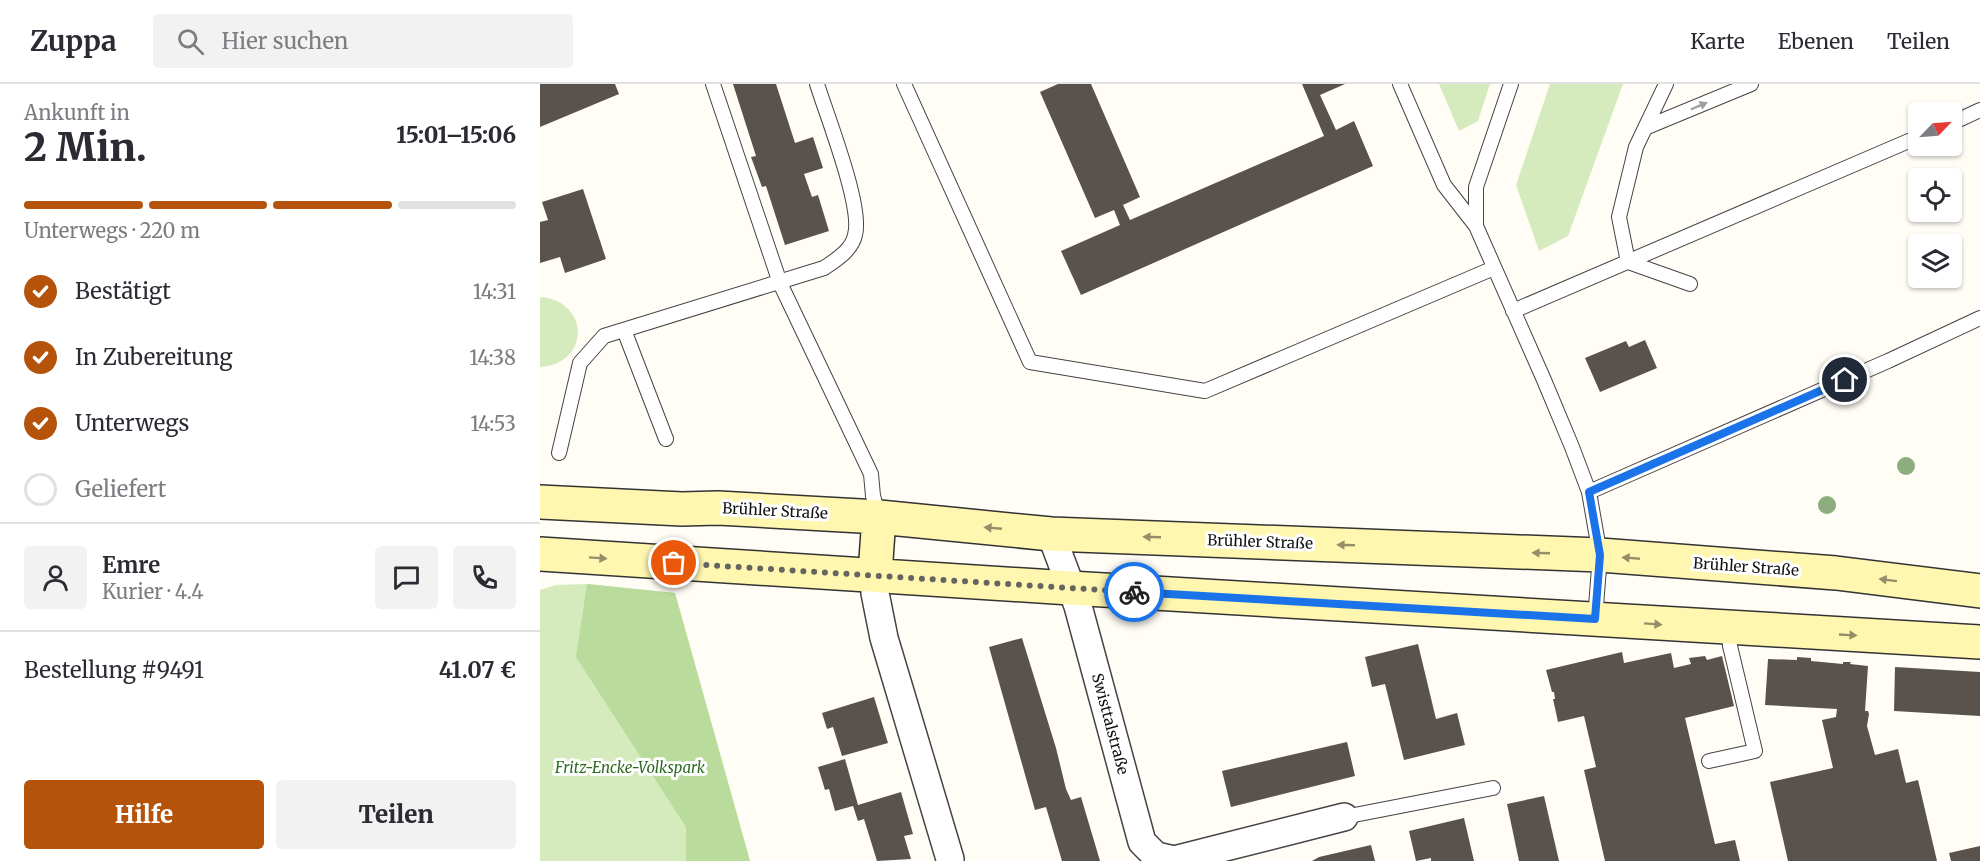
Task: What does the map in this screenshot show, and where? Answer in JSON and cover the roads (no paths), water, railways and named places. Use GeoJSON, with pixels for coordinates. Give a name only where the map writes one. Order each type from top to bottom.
{"type":"FeatureCollection","features":[{"type":"Feature","properties":{"kind":"main road","name":"Brühler Straße"},"geometry":{"type":"LineString","coordinates":[[540,502],[682,509],[718,507],[879,517],[1052,534],[1600,555],[1836,573],[1980,591]]}},
{"type":"Feature","properties":{"kind":"main road"},"geometry":{"type":"LineString","coordinates":[[875,574],[879,517]]}},
{"type":"Feature","properties":{"kind":"main road"},"geometry":{"type":"LineString","coordinates":[[540,554],[1980,642]]}},
{"type":"Feature","properties":{"kind":"main road"},"geometry":{"type":"LineString","coordinates":[[1930,639],[1944,623],[1947,602],[1939,586]]}},
{"type":"Feature","properties":{"kind":"street","name":"Swisttalstraße"},"geometry":{"type":"LineString","coordinates":[[1052,534],[1078,606],[1142,842],[1156,856],[1174,860],[1213,856],[1344,818]]}},
{"type":"Feature","properties":{"kind":"street"},"geometry":{"type":"LineString","coordinates":[[875,574],[875,593],[884,638],[950,859]]}},
{"type":"Feature","properties":{"kind":"lane"},"geometry":{"type":"LineString","coordinates":[[713,84],[780,283],[871,474],[873,496],[879,517]]}},
{"type":"Feature","properties":{"kind":"lane"},"geometry":{"type":"LineString","coordinates":[[559,453],[580,363],[603,336],[780,283],[824,268],[843,255],[855,236],[855,205],[817,84]]}},
{"type":"Feature","properties":{"kind":"lane"},"geometry":{"type":"LineString","coordinates":[[904,84],[1030,362],[1205,391],[1494,268]]}},
{"type":"Feature","properties":{"kind":"lane"},"geometry":{"type":"LineString","coordinates":[[1400,84],[1444,185],[1476,226],[1572,447],[1589,492],[1600,555],[1595,619]]}},
{"type":"Feature","properties":{"kind":"lane"},"geometry":{"type":"LineString","coordinates":[[1476,226],[1476,188],[1512,84]]}},
{"type":"Feature","properties":{"kind":"lane"},"geometry":{"type":"LineString","coordinates":[[1628,262],[1619,217],[1636,147],[1666,84]]}},
{"type":"Feature","properties":{"kind":"lane"},"geometry":{"type":"LineString","coordinates":[[1647,127],[1751,84]]}},
{"type":"Feature","properties":{"kind":"lane"},"geometry":{"type":"LineString","coordinates":[[1962,118],[1980,110]]}},
{"type":"Feature","properties":{"kind":"lane"},"geometry":{"type":"LineString","coordinates":[[1513,311],[1908,141]]}},
{"type":"Feature","properties":{"kind":"lane"},"geometry":{"type":"LineString","coordinates":[[1628,262],[1690,284]]}},
{"type":"Feature","properties":{"kind":"lane"},"geometry":{"type":"LineString","coordinates":[[1589,492],[1888,361],[1980,318]]}},
{"type":"Feature","properties":{"kind":"lane"},"geometry":{"type":"LineString","coordinates":[[624,330],[666,439]]}},
{"type":"Feature","properties":{"kind":"lane"},"geometry":{"type":"LineString","coordinates":[[1708,761],[1755,751],[1730,646],[1729,628]]}},
{"type":"Feature","properties":{"kind":"lane","name":"Swisttalstraße"},"geometry":{"type":"LineString","coordinates":[[1344,818],[1493,788]]}},
{"type":"Feature","properties":{"kind":"park label","name":"Fritz-Encke-Volkspark"},"geometry":{"type":"Point","coordinates":[630,768]}}]}
